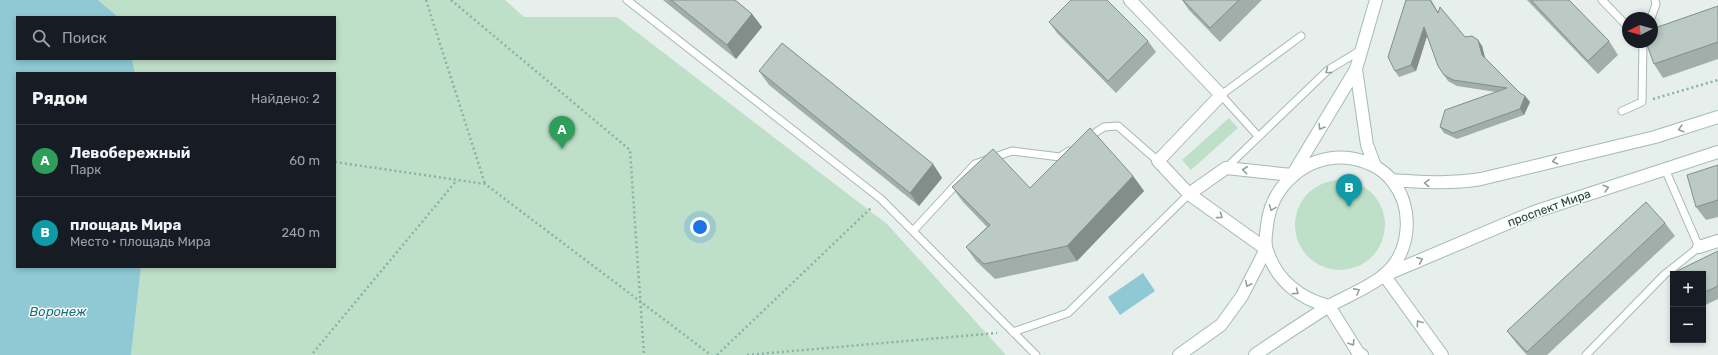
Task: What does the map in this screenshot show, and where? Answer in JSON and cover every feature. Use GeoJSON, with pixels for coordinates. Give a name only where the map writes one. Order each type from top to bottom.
{"type":"FeatureCollection","features":[{"type":"Feature","properties":{"kind":"main road"},"geometry":{"type":"LineString","coordinates":[[1130,0],[1220,95],[1158,161],[1189,194],[1266,249],[1274,266],[1292,288],[1316,303],[1329,306],[1359,354],[1362,355]]}},
{"type":"Feature","properties":{"kind":"main road"},"geometry":{"type":"LineString","coordinates":[[1179,355],[1221,325],[1242,296],[1266,249],[1268,223],[1271,209],[1284,184],[1292,175],[1356,69],[1376,0]]}},
{"type":"Feature","properties":{"kind":"main road"},"geometry":{"type":"LineString","coordinates":[[1356,69],[1367,144],[1375,166]]}},
{"type":"Feature","properties":{"kind":"main road"},"geometry":{"type":"LineString","coordinates":[[1392,180],[1438,183],[1481,179],[1655,137],[1718,117]]}},
{"type":"Feature","properties":{"kind":"main road","name":"проспект Мира"},"geometry":{"type":"LineString","coordinates":[[1384,275],[1534,212],[1718,152]]}},
{"type":"Feature","properties":{"kind":"main road"},"geometry":{"type":"LineString","coordinates":[[1189,194],[1226,168],[1292,175],[1314,163],[1333,159],[1355,159],[1375,166],[1392,180],[1403,198],[1408,218],[1407,229],[1402,249],[1384,275],[1329,306],[1255,355]]}},
{"type":"Feature","properties":{"kind":"main road"},"geometry":{"type":"LineString","coordinates":[[1699,247],[1718,241]]}},
{"type":"Feature","properties":{"kind":"main road"},"geometry":{"type":"LineString","coordinates":[[1384,275],[1442,355]]}},
{"type":"Feature","properties":{"kind":"lane"},"geometry":{"type":"LineString","coordinates":[[627,0],[882,199],[1036,355]]}},
{"type":"Feature","properties":{"kind":"lane"},"geometry":{"type":"LineString","coordinates":[[1602,0],[1622,21]]}},
{"type":"Feature","properties":{"kind":"lane"},"geometry":{"type":"LineString","coordinates":[[1653,12],[1656,4],[1655,0]]}},
{"type":"Feature","properties":{"kind":"lane"},"geometry":{"type":"LineString","coordinates":[[1258,136],[1220,95],[1301,36]]}},
{"type":"Feature","properties":{"kind":"lane"},"geometry":{"type":"LineString","coordinates":[[1622,111],[1642,102],[1643,48]]}},
{"type":"Feature","properties":{"kind":"lane"},"geometry":{"type":"LineString","coordinates":[[1226,168],[1328,70],[1361,50]]}},
{"type":"Feature","properties":{"kind":"lane"},"geometry":{"type":"LineString","coordinates":[[913,231],[975,164],[1012,151],[1060,157],[1104,127],[1118,126],[1158,161]]}},
{"type":"Feature","properties":{"kind":"lane"},"geometry":{"type":"LineString","coordinates":[[1586,355],[1664,275],[1699,247],[1665,169]]}},
{"type":"Feature","properties":{"kind":"lane"},"geometry":{"type":"LineString","coordinates":[[1013,332],[1068,313],[1189,194]]}},
{"type":"Feature","properties":{"kind":"path"},"geometry":{"type":"LineString","coordinates":[[426,0],[485,184]]}},
{"type":"Feature","properties":{"kind":"path"},"geometry":{"type":"LineString","coordinates":[[452,0],[630,150],[644,355]]}},
{"type":"Feature","properties":{"kind":"path"},"geometry":{"type":"LineString","coordinates":[[1642,102],[1718,80]]}},
{"type":"Feature","properties":{"kind":"path"},"geometry":{"type":"LineString","coordinates":[[336,162],[485,184],[640,303],[711,355]]}},
{"type":"Feature","properties":{"kind":"path"},"geometry":{"type":"LineString","coordinates":[[313,353],[458,180]]}},
{"type":"Feature","properties":{"kind":"path"},"geometry":{"type":"LineString","coordinates":[[717,355],[882,199]]}},
{"type":"Feature","properties":{"kind":"path"},"geometry":{"type":"LineString","coordinates":[[747,355],[1013,332]]}},
{"type":"Feature","properties":{"kind":"green space"},"geometry":{"type":"Polygon","coordinates":[[[98,0],[505,0],[524,17],[617,17],[887,224],[1006,355],[131,355],[141,268],[336,268],[336,72],[135,72],[132,60],[336,60],[336,16],[117,16],[98,0]]]}},
{"type":"Feature","properties":{"kind":"green space"},"geometry":{"type":"Polygon","coordinates":[[[1229,118],[1238,128],[1191,170],[1182,160],[1229,118]]]}},
{"type":"Feature","properties":{"kind":"green space"},"geometry":{"type":"Polygon","coordinates":[[[1340,180],[1357,183],[1372,193],[1382,208],[1385,225],[1382,242],[1372,257],[1357,267],[1340,270],[1323,267],[1308,257],[1298,242],[1295,225],[1298,208],[1308,193],[1323,183],[1340,180]]]}},
{"type":"Feature","properties":{"kind":"water","name":"Воронеж"},"geometry":{"type":"Polygon","coordinates":[[[0,0],[98,0],[117,16],[16,16],[16,60],[132,60],[135,72],[16,72],[16,268],[141,268],[131,355],[0,355],[0,0]]]}},
{"type":"Feature","properties":{"kind":"water"},"geometry":{"type":"Polygon","coordinates":[[[1143,273],[1155,291],[1120,315],[1108,297],[1143,273]]]}},
{"type":"Feature","properties":{"kind":"building"},"geometry":{"type":"Polygon","coordinates":[[[671,0],[735,0],[752,14],[727,45],[671,0]]]}},
{"type":"Feature","properties":{"kind":"building"},"geometry":{"type":"Polygon","coordinates":[[[1071,0],[1107,0],[1148,41],[1108,81],[1049,22],[1071,0]]]}},
{"type":"Feature","properties":{"kind":"building"},"geometry":{"type":"Polygon","coordinates":[[[1183,0],[1239,0],[1210,28],[1183,0]]]}},
{"type":"Feature","properties":{"kind":"building"},"geometry":{"type":"Polygon","coordinates":[[[1406,0],[1430,0],[1438,13],[1440,7],[1465,37],[1472,36],[1478,40],[1482,55],[1520,93],[1525,96],[1520,109],[1453,133],[1440,127],[1445,110],[1507,88],[1453,80],[1444,75],[1438,66],[1424,27],[1411,65],[1395,71],[1388,57],[1406,0]]]}},
{"type":"Feature","properties":{"kind":"building"},"geometry":{"type":"Polygon","coordinates":[[[1531,0],[1569,0],[1609,41],[1588,61],[1531,0]]]}},
{"type":"Feature","properties":{"kind":"building"},"geometry":{"type":"Polygon","coordinates":[[[1718,6],[1718,42],[1654,64],[1648,48],[1658,48],[1658,27],[1718,6]]]}},
{"type":"Feature","properties":{"kind":"building"},"geometry":{"type":"Polygon","coordinates":[[[782,43],[933,164],[910,193],[759,71],[782,43]]]}},
{"type":"Feature","properties":{"kind":"building"},"geometry":{"type":"Polygon","coordinates":[[[1090,128],[1133,176],[1067,246],[984,264],[966,247],[990,225],[952,187],[993,149],[1030,188],[1090,128]]]}},
{"type":"Feature","properties":{"kind":"building"},"geometry":{"type":"Polygon","coordinates":[[[1718,165],[1718,200],[1696,207],[1687,175],[1718,165]]]}},
{"type":"Feature","properties":{"kind":"building"},"geometry":{"type":"Polygon","coordinates":[[[1646,202],[1665,223],[1527,352],[1507,331],[1646,202]]]}},
{"type":"Feature","properties":{"kind":"building"},"geometry":{"type":"Polygon","coordinates":[[[1718,251],[1718,286],[1706,292],[1706,271],[1677,271],[1718,251]]]}},
{"type":"Feature","properties":{"kind":"place","name":"Левобережный"},"geometry":{"type":"Point","coordinates":[562,149]}},
{"type":"Feature","properties":{"kind":"place","name":"площадь Мира"},"geometry":{"type":"Point","coordinates":[1349,207]}}]}
